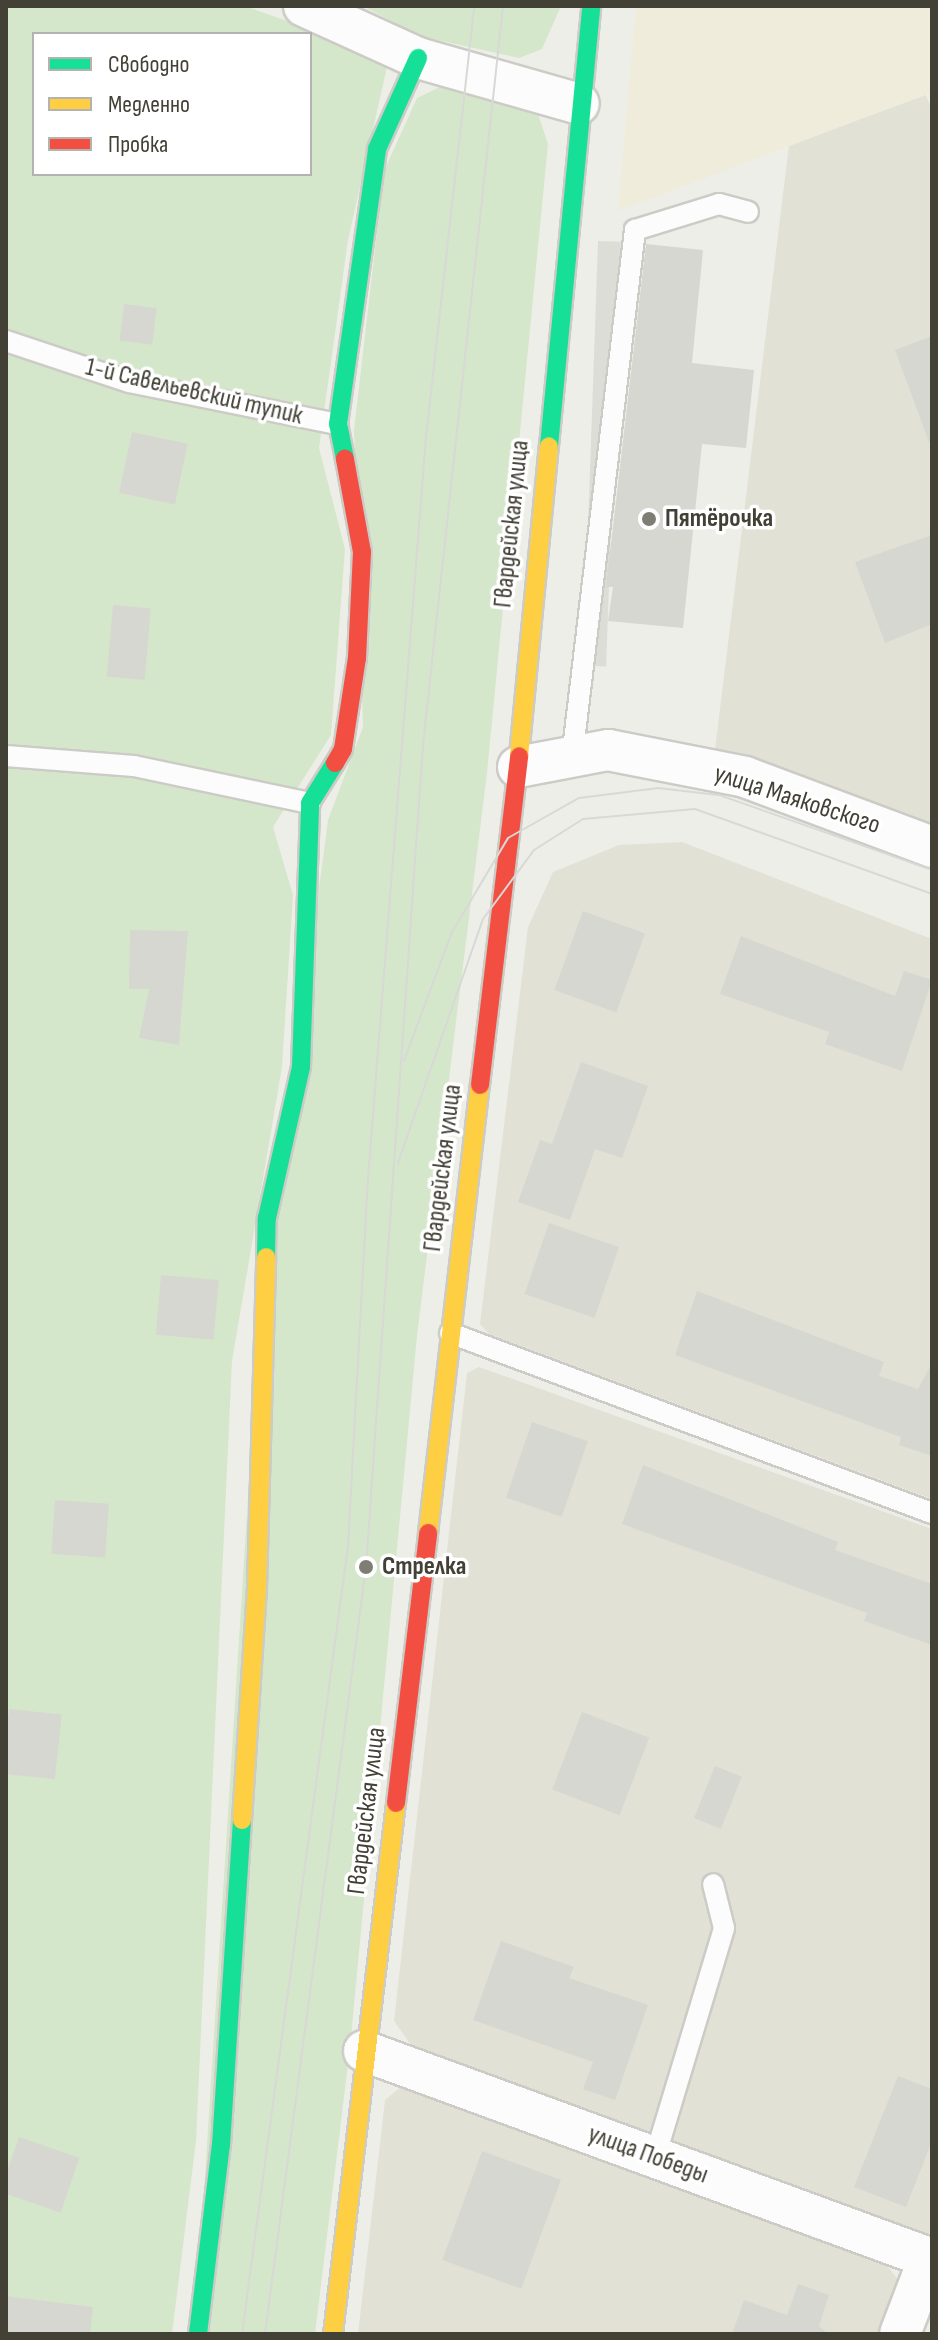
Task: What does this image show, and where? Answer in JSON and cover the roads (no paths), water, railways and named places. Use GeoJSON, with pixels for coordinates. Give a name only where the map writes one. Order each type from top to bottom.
{"type":"FeatureCollection","features":[{"type":"Feature","properties":{"kind":"main road","name":"Гвардейская улица"},"geometry":{"type":"LineString","coordinates":[[333,2334],[518,767],[579,104],[591,6]]}},
{"type":"Feature","properties":{"kind":"main road"},"geometry":{"type":"LineString","coordinates":[[198,2334],[221,2145],[257,1587],[267,1218],[301,1067],[310,803],[343,749],[357,658],[362,552],[338,424],[377,149],[418,58]]}},
{"type":"Feature","properties":{"kind":"street"},"geometry":{"type":"LineString","coordinates":[[304,6],[418,58],[579,104]]}},
{"type":"Feature","properties":{"kind":"street","name":"улица Маяковского"},"geometry":{"type":"LineString","coordinates":[[518,767],[608,750],[745,777],[932,847]]}},
{"type":"Feature","properties":{"kind":"street","name":"улица Победы"},"geometry":{"type":"LineString","coordinates":[[364,2051],[931,2258]]}},
{"type":"Feature","properties":{"kind":"street"},"geometry":{"type":"LineString","coordinates":[[900,2334],[931,2258]]}},
{"type":"Feature","properties":{"kind":"lane"},"geometry":{"type":"LineString","coordinates":[[572,758],[635,230],[719,204],[748,212]]}},
{"type":"Feature","properties":{"kind":"lane","name":"1-й Савельевский тупик"},"geometry":{"type":"LineString","coordinates":[[6,341],[129,382],[338,424]]}},
{"type":"Feature","properties":{"kind":"lane"},"geometry":{"type":"LineString","coordinates":[[6,756],[134,766],[310,803]]}},
{"type":"Feature","properties":{"kind":"lane"},"geometry":{"type":"LineString","coordinates":[[450,1333],[932,1513]]}},
{"type":"Feature","properties":{"kind":"lane"},"geometry":{"type":"LineString","coordinates":[[655,2157],[724,1928],[713,1884]]}},
{"type":"Feature","properties":{"kind":"tram line"},"geometry":{"type":"LineString","coordinates":[[242,2334],[348,1546],[368,1179],[426,437],[474,6]]}},
{"type":"Feature","properties":{"kind":"tram line"},"geometry":{"type":"LineString","coordinates":[[265,2334],[366,1567],[423,745],[503,6]]}},
{"type":"Feature","properties":{"kind":"tram line"},"geometry":{"type":"LineString","coordinates":[[404,1061],[452,932],[508,838],[579,798],[658,788],[719,795],[932,870]]}},
{"type":"Feature","properties":{"kind":"tram line"},"geometry":{"type":"LineString","coordinates":[[398,1163],[483,919],[534,850],[583,819],[695,809],[932,894]]}},
{"type":"Feature","properties":{"kind":"place","name":"Пятёрочка"},"geometry":{"type":"Point","coordinates":[649,519]}},
{"type":"Feature","properties":{"kind":"place","name":"Стрелка"},"geometry":{"type":"Point","coordinates":[366,1567]}}]}
